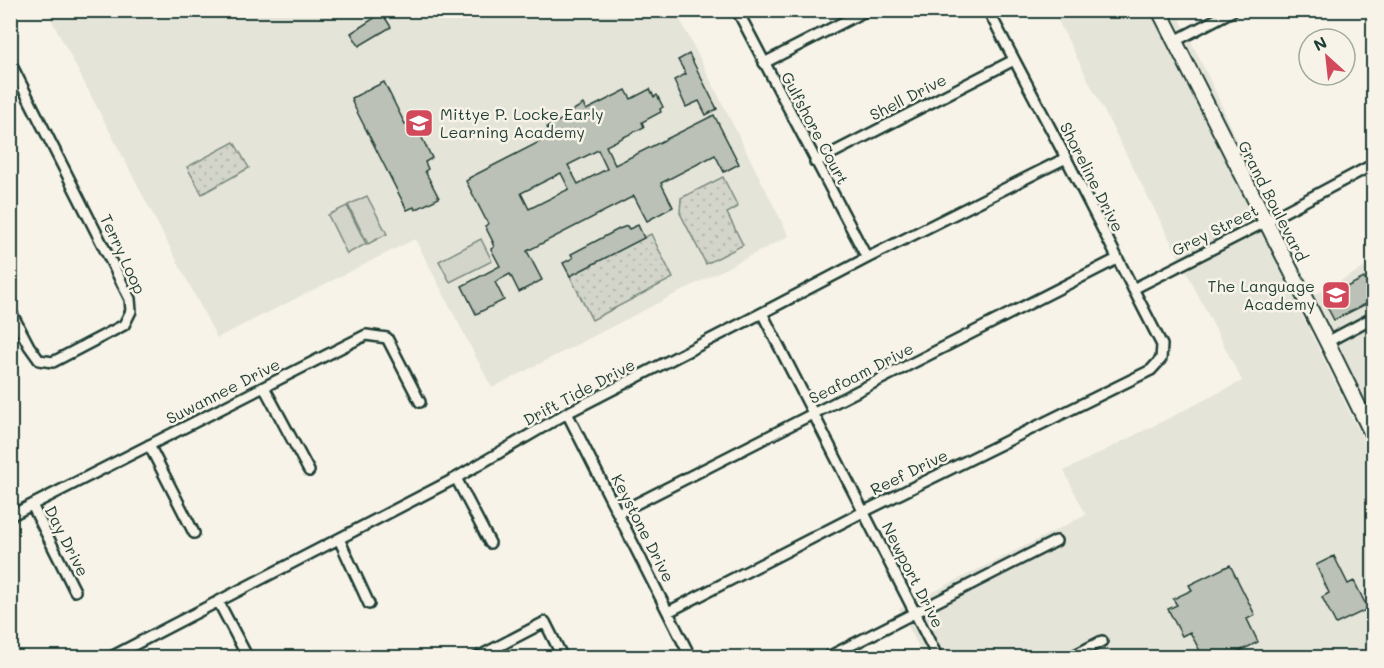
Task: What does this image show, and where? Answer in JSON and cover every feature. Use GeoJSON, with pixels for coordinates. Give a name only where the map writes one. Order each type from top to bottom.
{"type":"FeatureCollection","features":[{"type":"Feature","properties":{"kind":"main road","name":"Grand Boulevard"},"geometry":{"type":"LineString","coordinates":[[1159,10],[1374,438]]}},
{"type":"Feature","properties":{"kind":"street","name":"Gulfshore Court"},"geometry":{"type":"LineString","coordinates":[[737,10],[867,258]]}},
{"type":"Feature","properties":{"kind":"street"},"geometry":{"type":"LineString","coordinates":[[764,63],[867,10]]}},
{"type":"Feature","properties":{"kind":"street","name":"Shoreline Drive"},"geometry":{"type":"LineString","coordinates":[[988,10],[1162,345],[1161,359]]}},
{"type":"Feature","properties":{"kind":"street"},"geometry":{"type":"LineString","coordinates":[[1175,42],[1234,10]]}},
{"type":"Feature","properties":{"kind":"street","name":"Shell Drive"},"geometry":{"type":"LineString","coordinates":[[815,162],[1014,60]]}},
{"type":"Feature","properties":{"kind":"street","name":"Terry Loop"},"geometry":{"type":"LineString","coordinates":[[10,62],[130,299],[130,311],[124,325],[53,362],[39,360],[28,346],[10,310]]}},
{"type":"Feature","properties":{"kind":"street","name":"Drift Tide Drive"},"geometry":{"type":"LineString","coordinates":[[108,657],[456,478],[567,413],[1066,158]]}},
{"type":"Feature","properties":{"kind":"street","name":"Grey Street"},"geometry":{"type":"LineString","coordinates":[[1133,289],[1374,164]]}},
{"type":"Feature","properties":{"kind":"street","name":"Seafoam Drive"},"geometry":{"type":"LineString","coordinates":[[618,513],[1117,259]]}},
{"type":"Feature","properties":{"kind":"street","name":"Newport Drive"},"geometry":{"type":"LineString","coordinates":[[762,313],[938,657]]}},
{"type":"Feature","properties":{"kind":"street"},"geometry":{"type":"LineString","coordinates":[[1327,342],[1374,317]]}},
{"type":"Feature","properties":{"kind":"street","name":"Suwannee Drive"},"geometry":{"type":"LineString","coordinates":[[10,516],[366,335],[387,338],[420,402]]}},
{"type":"Feature","properties":{"kind":"street","name":"Reef Drive"},"geometry":{"type":"LineString","coordinates":[[668,612],[863,512],[1151,370],[1161,359]]}},
{"type":"Feature","properties":{"kind":"street"},"geometry":{"type":"LineString","coordinates":[[264,387],[309,471]]}},
{"type":"Feature","properties":{"kind":"street","name":"Keystone Drive"},"geometry":{"type":"LineString","coordinates":[[567,413],[691,657]]}},
{"type":"Feature","properties":{"kind":"street"},"geometry":{"type":"LineString","coordinates":[[149,445],[194,533]]}},
{"type":"Feature","properties":{"kind":"street"},"geometry":{"type":"LineString","coordinates":[[456,478],[489,543]]}},
{"type":"Feature","properties":{"kind":"street","name":"Day Drive"},"geometry":{"type":"LineString","coordinates":[[32,505],[75,591]]}},
{"type":"Feature","properties":{"kind":"street"},"geometry":{"type":"LineString","coordinates":[[339,539],[369,604]]}},
{"type":"Feature","properties":{"kind":"street"},"geometry":{"type":"LineString","coordinates":[[826,657],[1056,541]]}},
{"type":"Feature","properties":{"kind":"street"},"geometry":{"type":"LineString","coordinates":[[218,601],[248,657]]}},
{"type":"Feature","properties":{"kind":"street"},"geometry":{"type":"LineString","coordinates":[[476,657],[545,622],[563,657]]}},
{"type":"Feature","properties":{"kind":"street"},"geometry":{"type":"LineString","coordinates":[[1069,657],[1102,641]]}},
{"type":"Feature","properties":{"kind":"shaded area","name":"Mittye P. Locke Early Learning Academy"},"geometry":{"type":"Polygon","coordinates":[[[47,11],[676,11],[789,236],[492,388],[415,239],[217,338],[47,11]]]}},
{"type":"Feature","properties":{"kind":"shaded area"},"geometry":{"type":"Polygon","coordinates":[[[1053,11],[1153,11],[1373,460],[1373,657],[924,657],[899,609],[1086,515],[1064,471],[1242,381],[1053,11]]]}},
{"type":"Feature","properties":{"kind":"shaded area"},"geometry":{"type":"Polygon","coordinates":[[[1166,11],[1176,11],[1212,84],[1286,249],[1166,11]]]}},
{"type":"Feature","properties":{"kind":"shaded area"},"geometry":{"type":"Polygon","coordinates":[[[234,142],[249,168],[202,194],[187,167],[234,142]]]}},
{"type":"Feature","properties":{"kind":"shaded area"},"geometry":{"type":"Polygon","coordinates":[[[723,177],[738,207],[727,213],[743,245],[706,264],[680,213],[681,198],[723,177]]]}},
{"type":"Feature","properties":{"kind":"shaded area"},"geometry":{"type":"Polygon","coordinates":[[[367,196],[387,234],[368,244],[348,205],[367,196]]]}},
{"type":"Feature","properties":{"kind":"shaded area"},"geometry":{"type":"Polygon","coordinates":[[[347,206],[366,244],[347,254],[328,215],[347,206]]]}},
{"type":"Feature","properties":{"kind":"shaded area"},"geometry":{"type":"Polygon","coordinates":[[[651,234],[673,278],[592,320],[570,276],[651,234]]]}},
{"type":"Feature","properties":{"kind":"shaded area"},"geometry":{"type":"Polygon","coordinates":[[[481,239],[492,261],[450,282],[439,261],[481,239]]]}},
{"type":"Feature","properties":{"kind":"shaded area"},"geometry":{"type":"Polygon","coordinates":[[[1373,263],[1373,425],[1310,297],[1373,263]]]}},
{"type":"Feature","properties":{"kind":"building"},"geometry":{"type":"Polygon","coordinates":[[[382,13],[391,27],[359,46],[351,33],[382,13]]]}},
{"type":"Feature","properties":{"kind":"building"},"geometry":{"type":"Polygon","coordinates":[[[689,54],[717,109],[706,115],[699,101],[686,107],[674,80],[686,74],[678,60],[689,54]]]}},
{"type":"Feature","properties":{"kind":"building"},"geometry":{"type":"Polygon","coordinates":[[[384,82],[405,124],[413,120],[432,158],[425,162],[428,169],[425,171],[439,198],[415,210],[414,207],[407,210],[352,102],[352,98],[384,82]]]}},
{"type":"Feature","properties":{"kind":"building"},"geometry":{"type":"Polygon","coordinates":[[[650,89],[654,97],[657,95],[663,107],[660,109],[661,112],[642,122],[644,127],[606,146],[615,165],[714,115],[739,164],[724,172],[715,155],[661,183],[673,207],[647,221],[634,196],[527,251],[542,280],[519,292],[510,274],[495,282],[504,300],[476,314],[462,286],[500,266],[491,249],[494,247],[493,242],[485,226],[488,224],[466,181],[551,136],[547,127],[565,118],[564,116],[583,104],[586,110],[626,90],[631,99],[650,89]],[[598,150],[568,165],[578,184],[607,169],[598,150]],[[561,173],[521,193],[529,209],[569,189],[561,173]]]}},
{"type":"Feature","properties":{"kind":"building"},"geometry":{"type":"Polygon","coordinates":[[[638,225],[644,238],[570,276],[563,263],[573,258],[571,254],[619,229],[627,226],[629,229],[638,225]]]}},
{"type":"Feature","properties":{"kind":"building"},"geometry":{"type":"Polygon","coordinates":[[[1364,278],[1374,300],[1334,320],[1323,299],[1364,278]]]}},
{"type":"Feature","properties":{"kind":"building"},"geometry":{"type":"Polygon","coordinates":[[[1334,556],[1348,584],[1354,581],[1368,609],[1336,624],[1322,597],[1329,593],[1316,565],[1334,556]]]}},
{"type":"Feature","properties":{"kind":"building"},"geometry":{"type":"Polygon","coordinates":[[[1230,565],[1255,615],[1247,619],[1258,642],[1228,657],[1203,657],[1190,632],[1182,636],[1168,609],[1177,605],[1173,599],[1192,590],[1189,585],[1230,565]]]}},
{"type":"Feature","properties":{"kind":"place","name":"Mittye P. Locke Early Learning Academy"},"geometry":{"type":"Point","coordinates":[419,123]}},
{"type":"Feature","properties":{"kind":"place","name":"The Language Academy"},"geometry":{"type":"Point","coordinates":[1336,295]}}]}
